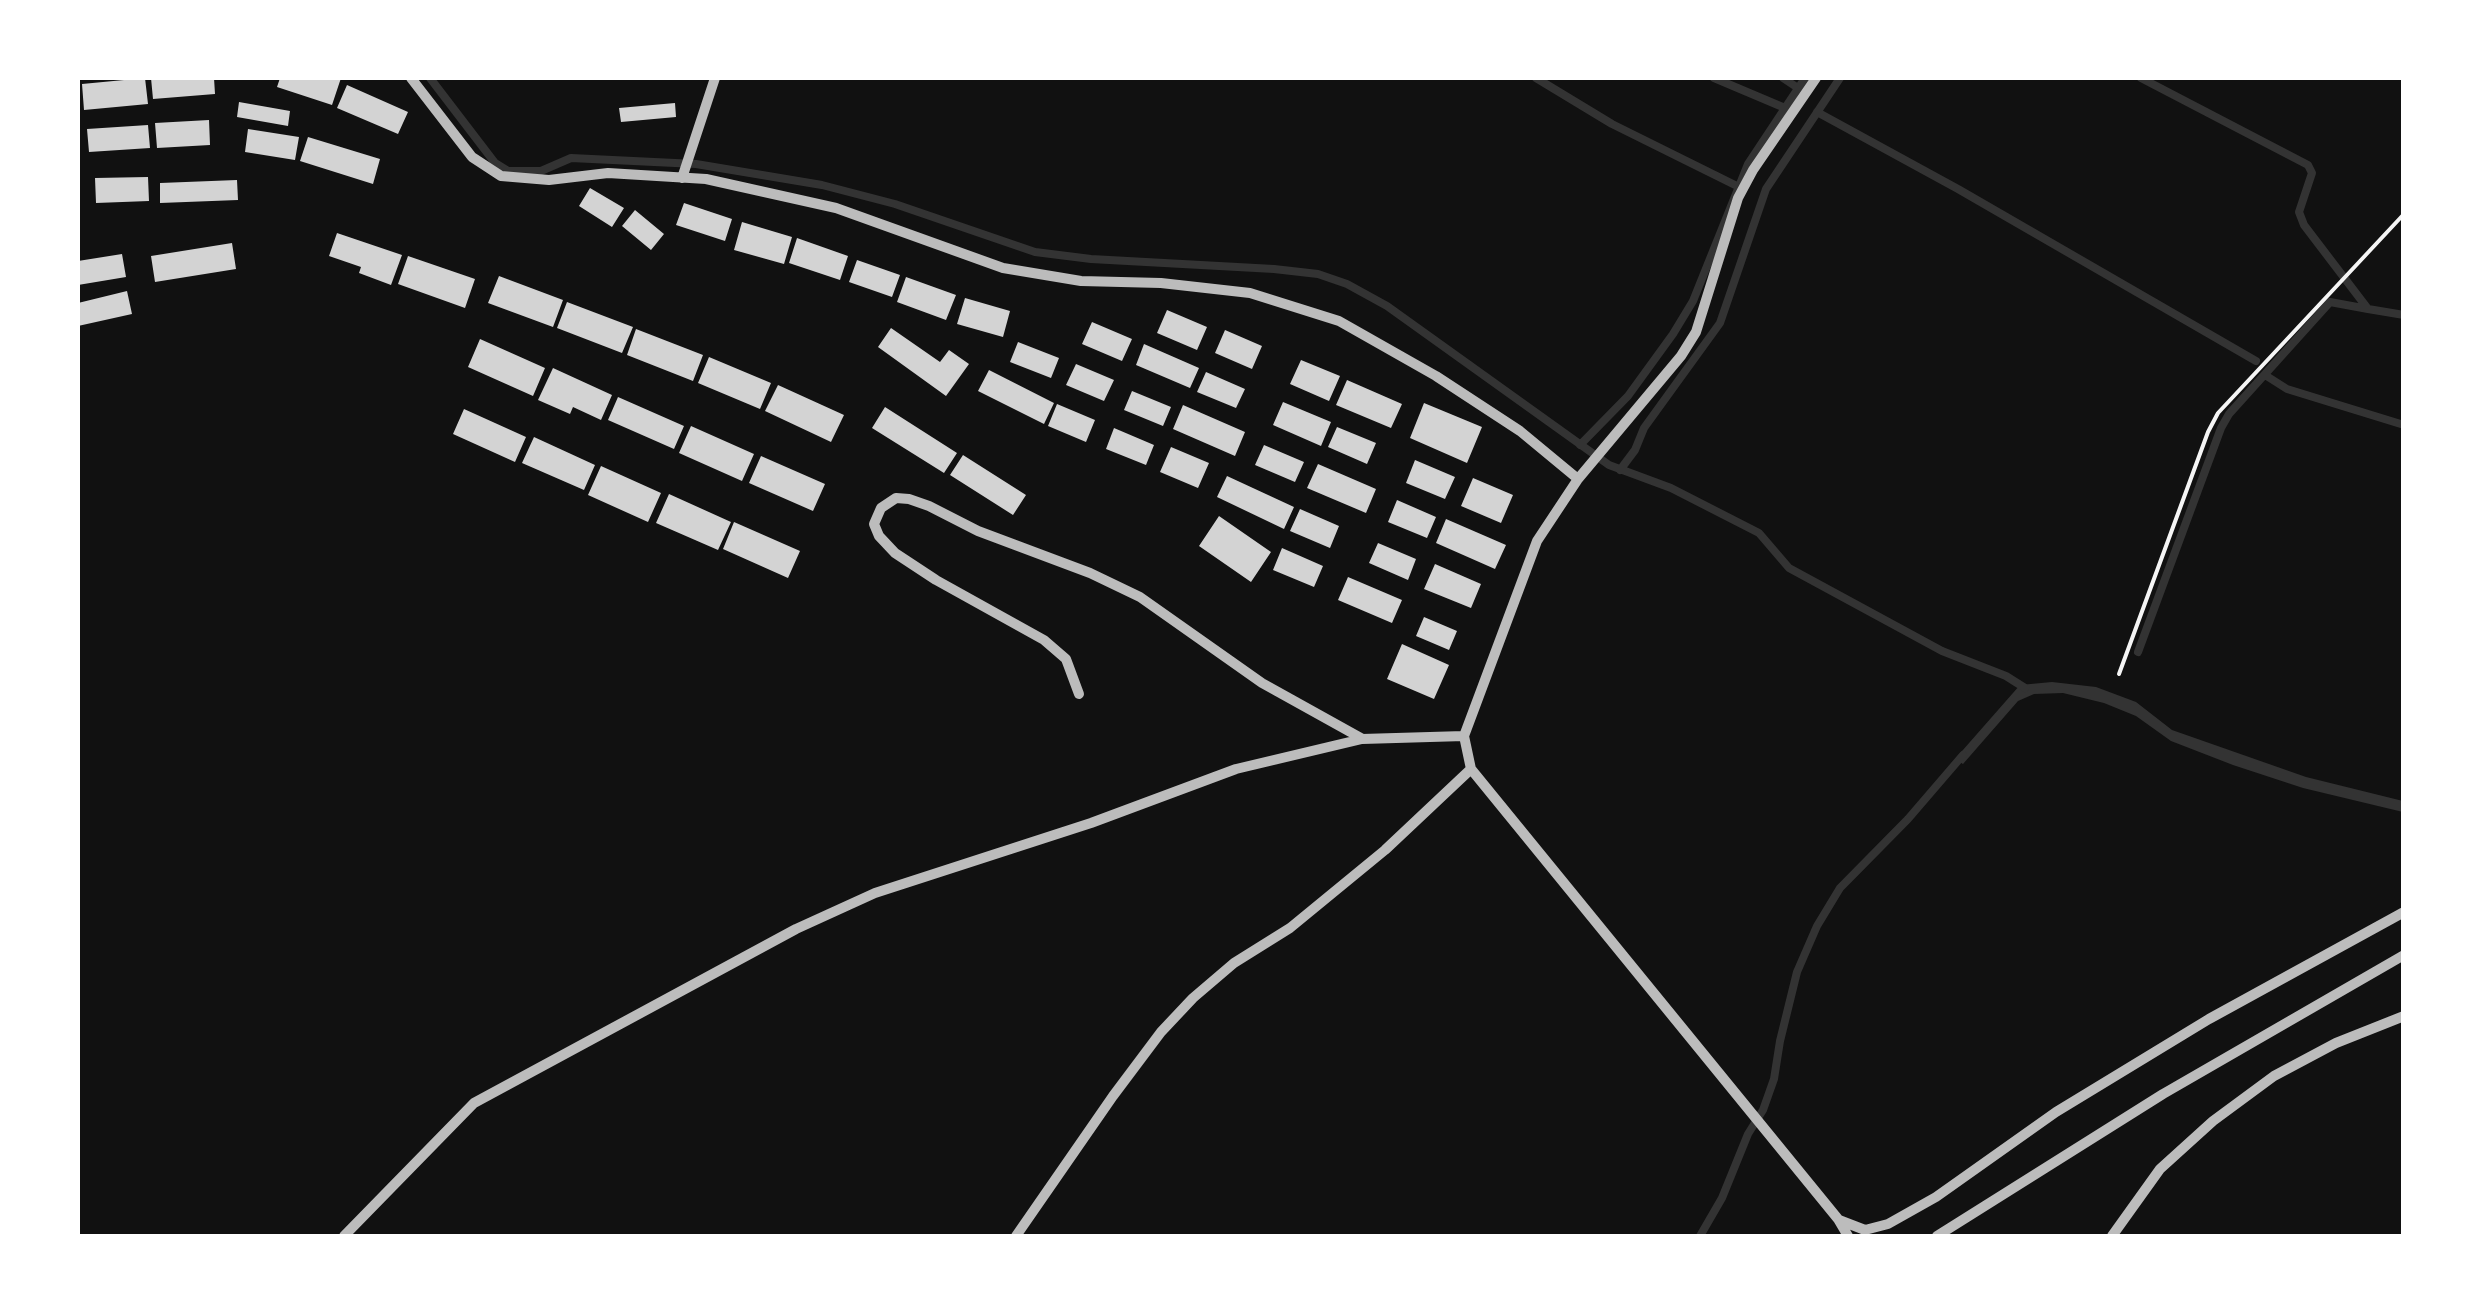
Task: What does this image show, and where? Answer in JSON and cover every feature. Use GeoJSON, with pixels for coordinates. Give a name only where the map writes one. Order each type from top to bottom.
{"type":"FeatureCollection","features":[{"type":"Feature","properties":{"kind":"street"},"geometry":{"type":"LineString","coordinates":[[411,78],[472,157],[500,176],[549,180],[608,173],[706,179],[836,208],[1003,268],[1080,281],[1161,283],[1250,293],[1339,321],[1436,376],[1520,431],[1578,479]]}},
{"type":"Feature","properties":{"kind":"street"},"geometry":{"type":"LineString","coordinates":[[682,175],[715,78]]}},
{"type":"Feature","properties":{"kind":"street"},"geometry":{"type":"LineString","coordinates":[[1816,78],[1738,198],[1696,332],[1681,356],[1578,479],[1538,542],[1464,736],[1471,769],[1848,1236]]}},
{"type":"Feature","properties":{"kind":"street"},"geometry":{"type":"LineString","coordinates":[[1079,694],[1066,659],[1044,640],[895,553],[874,524],[881,508],[896,498],[909,499],[1140,597],[1262,683],[1362,739]]}},
{"type":"Feature","properties":{"kind":"street"},"geometry":{"type":"LineString","coordinates":[[344,1236],[474,1103],[796,930],[875,894],[1091,823],[1236,769],[1362,739],[1464,736]]}},
{"type":"Feature","properties":{"kind":"street"},"geometry":{"type":"LineString","coordinates":[[1016,1236],[1113,1096],[1192,998],[1234,964],[1290,928],[1385,850],[1471,769]]}},
{"type":"Feature","properties":{"kind":"street"},"geometry":{"type":"LineString","coordinates":[[1838,1219],[1864,1230],[1936,1198],[2056,1112],[2210,1019],[2404,912]]}},
{"type":"Feature","properties":{"kind":"street"},"geometry":{"type":"LineString","coordinates":[[1938,1236],[2164,1094],[2404,955]]}},
{"type":"Feature","properties":{"kind":"street"},"geometry":{"type":"LineString","coordinates":[[2112,1236],[2160,1168],[2213,1121],[2274,1076],[2336,1042],[2404,1016]]}},
{"type":"Feature","properties":{"kind":"path"},"geometry":{"type":"LineString","coordinates":[[2119,674],[2218,414],[2404,214]]}},
{"type":"Feature","properties":{"kind":"shaded area"},"geometry":{"type":"Polygon","coordinates":[[[2052,682],[2096,687],[2136,702],[2172,730],[2306,777],[2403,801],[2403,812],[2303,788],[2233,765],[2171,741],[2136,716],[2063,693],[2034,694],[2018,701],[1963,764],[1955,759],[2020,685],[2052,682]]]}},
{"type":"Feature","properties":{"kind":"building"},"geometry":{"type":"Polygon","coordinates":[[[145,78],[148,104],[84,110],[82,84],[145,78]]]}},
{"type":"Feature","properties":{"kind":"building"},"geometry":{"type":"Polygon","coordinates":[[[151,78],[214,78],[215,94],[153,99],[151,78]]]}},
{"type":"Feature","properties":{"kind":"building"},"geometry":{"type":"Polygon","coordinates":[[[280,78],[341,78],[332,105],[277,87],[280,78]]]}},
{"type":"Feature","properties":{"kind":"building"},"geometry":{"type":"Polygon","coordinates":[[[347,85],[408,112],[398,134],[337,108],[347,85]]]}},
{"type":"Feature","properties":{"kind":"building"},"geometry":{"type":"Polygon","coordinates":[[[239,102],[290,111],[288,126],[237,117],[239,102]]]}},
{"type":"Feature","properties":{"kind":"building"},"geometry":{"type":"Polygon","coordinates":[[[675,103],[676,117],[621,122],[619,108],[675,103]]]}},
{"type":"Feature","properties":{"kind":"building"},"geometry":{"type":"Polygon","coordinates":[[[209,120],[210,145],[157,148],[155,123],[209,120]]]}},
{"type":"Feature","properties":{"kind":"building"},"geometry":{"type":"Polygon","coordinates":[[[148,125],[150,148],[89,152],[87,129],[148,125]]]}},
{"type":"Feature","properties":{"kind":"building"},"geometry":{"type":"Polygon","coordinates":[[[248,129],[299,137],[295,160],[245,152],[248,129]]]}},
{"type":"Feature","properties":{"kind":"building"},"geometry":{"type":"Polygon","coordinates":[[[308,137],[380,159],[373,184],[300,161],[308,137]]]}},
{"type":"Feature","properties":{"kind":"building"},"geometry":{"type":"Polygon","coordinates":[[[148,177],[149,201],[96,203],[95,178],[148,177]]]}},
{"type":"Feature","properties":{"kind":"building"},"geometry":{"type":"Polygon","coordinates":[[[237,180],[238,200],[160,203],[160,183],[237,180]]]}},
{"type":"Feature","properties":{"kind":"building"},"geometry":{"type":"Polygon","coordinates":[[[590,188],[624,208],[612,227],[579,206],[590,188]]]}},
{"type":"Feature","properties":{"kind":"building"},"geometry":{"type":"Polygon","coordinates":[[[684,203],[732,219],[725,241],[676,225],[684,203]]]}},
{"type":"Feature","properties":{"kind":"building"},"geometry":{"type":"Polygon","coordinates":[[[635,210],[664,234],[651,250],[622,226],[635,210]]]}},
{"type":"Feature","properties":{"kind":"building"},"geometry":{"type":"Polygon","coordinates":[[[742,222],[792,237],[784,264],[734,250],[742,222]]]}},
{"type":"Feature","properties":{"kind":"building"},"geometry":{"type":"Polygon","coordinates":[[[337,233],[402,255],[391,285],[359,273],[361,267],[329,256],[337,233]]]}},
{"type":"Feature","properties":{"kind":"building"},"geometry":{"type":"Polygon","coordinates":[[[797,238],[848,256],[840,280],[789,263],[797,238]]]}},
{"type":"Feature","properties":{"kind":"building"},"geometry":{"type":"Polygon","coordinates":[[[232,243],[236,269],[155,282],[151,256],[232,243]]]}},
{"type":"Feature","properties":{"kind":"building"},"geometry":{"type":"Polygon","coordinates":[[[122,254],[126,277],[78,285],[78,261],[122,254]]]}},
{"type":"Feature","properties":{"kind":"building"},"geometry":{"type":"Polygon","coordinates":[[[408,256],[475,279],[465,308],[398,284],[408,256]]]}},
{"type":"Feature","properties":{"kind":"building"},"geometry":{"type":"Polygon","coordinates":[[[857,260],[900,275],[892,297],[849,282],[857,260]]]}},
{"type":"Feature","properties":{"kind":"building"},"geometry":{"type":"Polygon","coordinates":[[[499,276],[563,300],[553,327],[488,303],[499,276]]]}},
{"type":"Feature","properties":{"kind":"building"},"geometry":{"type":"Polygon","coordinates":[[[906,277],[956,295],[946,320],[897,302],[906,277]]]}},
{"type":"Feature","properties":{"kind":"building"},"geometry":{"type":"Polygon","coordinates":[[[127,291],[132,314],[78,326],[78,303],[127,291]]]}},
{"type":"Feature","properties":{"kind":"building"},"geometry":{"type":"Polygon","coordinates":[[[965,298],[1010,311],[1003,337],[957,324],[965,298]]]}},
{"type":"Feature","properties":{"kind":"building"},"geometry":{"type":"Polygon","coordinates":[[[567,302],[633,327],[622,353],[557,328],[567,302]]]}},
{"type":"Feature","properties":{"kind":"building"},"geometry":{"type":"Polygon","coordinates":[[[1167,310],[1207,327],[1197,350],[1157,333],[1167,310]]]}},
{"type":"Feature","properties":{"kind":"building"},"geometry":{"type":"Polygon","coordinates":[[[1092,322],[1132,339],[1122,361],[1082,344],[1092,322]]]}},
{"type":"Feature","properties":{"kind":"building"},"geometry":{"type":"Polygon","coordinates":[[[891,328],[940,362],[949,350],[969,364],[946,396],[878,347],[891,328]]]}},
{"type":"Feature","properties":{"kind":"building"},"geometry":{"type":"Polygon","coordinates":[[[636,329],[703,355],[693,381],[627,355],[636,329]]]}},
{"type":"Feature","properties":{"kind":"building"},"geometry":{"type":"Polygon","coordinates":[[[1225,330],[1262,346],[1252,369],[1215,353],[1225,330]]]}},
{"type":"Feature","properties":{"kind":"building"},"geometry":{"type":"Polygon","coordinates":[[[480,339],[545,368],[533,396],[468,367],[480,339]]]}},
{"type":"Feature","properties":{"kind":"building"},"geometry":{"type":"Polygon","coordinates":[[[1018,342],[1059,358],[1051,378],[1010,362],[1018,342]]]}},
{"type":"Feature","properties":{"kind":"building"},"geometry":{"type":"Polygon","coordinates":[[[1144,344],[1199,368],[1190,388],[1136,365],[1144,344]]]}},
{"type":"Feature","properties":{"kind":"building"},"geometry":{"type":"Polygon","coordinates":[[[709,357],[771,383],[760,409],[698,383],[709,357]]]}},
{"type":"Feature","properties":{"kind":"building"},"geometry":{"type":"Polygon","coordinates":[[[1301,360],[1340,376],[1329,401],[1290,384],[1301,360]]]}},
{"type":"Feature","properties":{"kind":"building"},"geometry":{"type":"Polygon","coordinates":[[[1076,364],[1114,380],[1104,401],[1066,385],[1076,364]]]}},
{"type":"Feature","properties":{"kind":"building"},"geometry":{"type":"Polygon","coordinates":[[[553,368],[612,395],[601,420],[573,407],[570,414],[538,400],[553,368]]]}},
{"type":"Feature","properties":{"kind":"building"},"geometry":{"type":"Polygon","coordinates":[[[989,370],[1054,403],[1044,424],[978,391],[989,370]]]}},
{"type":"Feature","properties":{"kind":"building"},"geometry":{"type":"Polygon","coordinates":[[[1206,372],[1245,389],[1236,408],[1197,392],[1206,372]]]}},
{"type":"Feature","properties":{"kind":"building"},"geometry":{"type":"Polygon","coordinates":[[[1347,380],[1402,404],[1391,428],[1336,405],[1347,380]]]}},
{"type":"Feature","properties":{"kind":"building"},"geometry":{"type":"Polygon","coordinates":[[[778,385],[844,415],[831,442],[765,411],[778,385]]]}},
{"type":"Feature","properties":{"kind":"building"},"geometry":{"type":"Polygon","coordinates":[[[1132,391],[1171,407],[1163,426],[1124,410],[1132,391]]]}},
{"type":"Feature","properties":{"kind":"building"},"geometry":{"type":"Polygon","coordinates":[[[618,397],[684,426],[674,449],[608,420],[618,397]]]}},
{"type":"Feature","properties":{"kind":"building"},"geometry":{"type":"Polygon","coordinates":[[[1283,402],[1331,422],[1321,446],[1273,425],[1283,402]]]}},
{"type":"Feature","properties":{"kind":"building"},"geometry":{"type":"Polygon","coordinates":[[[1424,403],[1482,427],[1467,463],[1410,438],[1424,403]]]}},
{"type":"Feature","properties":{"kind":"building"},"geometry":{"type":"Polygon","coordinates":[[[1057,404],[1095,420],[1086,442],[1048,426],[1057,404]]]}},
{"type":"Feature","properties":{"kind":"building"},"geometry":{"type":"Polygon","coordinates":[[[1183,405],[1245,432],[1235,456],[1173,429],[1183,405]]]}},
{"type":"Feature","properties":{"kind":"building"},"geometry":{"type":"Polygon","coordinates":[[[885,407],[957,453],[944,473],[872,428],[885,407]]]}},
{"type":"Feature","properties":{"kind":"building"},"geometry":{"type":"Polygon","coordinates":[[[464,409],[526,437],[515,462],[453,434],[464,409]]]}},
{"type":"Feature","properties":{"kind":"building"},"geometry":{"type":"Polygon","coordinates":[[[691,426],[754,454],[742,481],[679,453],[691,426]]]}},
{"type":"Feature","properties":{"kind":"building"},"geometry":{"type":"Polygon","coordinates":[[[1337,427],[1376,443],[1367,464],[1328,447],[1337,427]]]}},
{"type":"Feature","properties":{"kind":"building"},"geometry":{"type":"Polygon","coordinates":[[[1114,428],[1154,445],[1146,465],[1106,449],[1114,428]]]}},
{"type":"Feature","properties":{"kind":"building"},"geometry":{"type":"Polygon","coordinates":[[[534,437],[595,465],[584,490],[522,463],[534,437]]]}},
{"type":"Feature","properties":{"kind":"building"},"geometry":{"type":"Polygon","coordinates":[[[1264,445],[1304,462],[1295,482],[1255,465],[1264,445]]]}},
{"type":"Feature","properties":{"kind":"building"},"geometry":{"type":"Polygon","coordinates":[[[1171,447],[1209,463],[1198,488],[1160,472],[1171,447]]]}},
{"type":"Feature","properties":{"kind":"building"},"geometry":{"type":"Polygon","coordinates":[[[963,455],[1026,495],[1013,515],[950,475],[963,455]]]}},
{"type":"Feature","properties":{"kind":"building"},"geometry":{"type":"Polygon","coordinates":[[[761,456],[825,484],[813,511],[749,483],[761,456]]]}},
{"type":"Feature","properties":{"kind":"building"},"geometry":{"type":"Polygon","coordinates":[[[1415,460],[1455,477],[1445,499],[1406,483],[1415,460]]]}},
{"type":"Feature","properties":{"kind":"building"},"geometry":{"type":"Polygon","coordinates":[[[1318,464],[1376,489],[1366,513],[1307,488],[1318,464]]]}},
{"type":"Feature","properties":{"kind":"building"},"geometry":{"type":"Polygon","coordinates":[[[601,466],[661,493],[648,522],[588,495],[601,466]]]}},
{"type":"Feature","properties":{"kind":"building"},"geometry":{"type":"Polygon","coordinates":[[[1227,476],[1294,507],[1284,529],[1217,497],[1227,476]]]}},
{"type":"Feature","properties":{"kind":"building"},"geometry":{"type":"Polygon","coordinates":[[[1473,478],[1513,495],[1501,523],[1461,506],[1473,478]]]}},
{"type":"Feature","properties":{"kind":"building"},"geometry":{"type":"Polygon","coordinates":[[[669,494],[731,522],[718,550],[656,523],[669,494]]]}},
{"type":"Feature","properties":{"kind":"building"},"geometry":{"type":"Polygon","coordinates":[[[1397,500],[1436,517],[1427,538],[1388,522],[1397,500]]]}},
{"type":"Feature","properties":{"kind":"building"},"geometry":{"type":"Polygon","coordinates":[[[1300,509],[1339,526],[1330,548],[1290,531],[1300,509]]]}},
{"type":"Feature","properties":{"kind":"building"},"geometry":{"type":"Polygon","coordinates":[[[1219,516],[1271,552],[1251,582],[1199,546],[1219,516]]]}},
{"type":"Feature","properties":{"kind":"building"},"geometry":{"type":"Polygon","coordinates":[[[1446,519],[1506,545],[1495,569],[1436,543],[1446,519]]]}},
{"type":"Feature","properties":{"kind":"building"},"geometry":{"type":"Polygon","coordinates":[[[734,522],[800,551],[788,578],[723,549],[734,522]]]}},
{"type":"Feature","properties":{"kind":"building"},"geometry":{"type":"Polygon","coordinates":[[[1378,543],[1416,559],[1408,580],[1369,563],[1378,543]]]}},
{"type":"Feature","properties":{"kind":"building"},"geometry":{"type":"Polygon","coordinates":[[[1282,548],[1323,566],[1314,587],[1273,570],[1282,548]]]}},
{"type":"Feature","properties":{"kind":"building"},"geometry":{"type":"Polygon","coordinates":[[[1435,564],[1481,584],[1471,608],[1424,589],[1435,564]]]}},
{"type":"Feature","properties":{"kind":"building"},"geometry":{"type":"Polygon","coordinates":[[[1348,577],[1402,600],[1392,623],[1338,600],[1348,577]]]}},
{"type":"Feature","properties":{"kind":"building"},"geometry":{"type":"Polygon","coordinates":[[[1424,617],[1457,631],[1449,650],[1416,636],[1424,617]]]}},
{"type":"Feature","properties":{"kind":"building"},"geometry":{"type":"Polygon","coordinates":[[[1402,644],[1449,665],[1434,699],[1387,679],[1402,644]]]}},
{"type":"Feature","properties":{"kind":"waterway"},"geometry":{"type":"LineString","coordinates":[[430,78],[495,163],[508,171],[541,171],[571,158],[696,164],[822,185],[895,204],[1035,252],[1091,259],[1274,269],[1318,274],[1347,284],[1387,306],[1609,465],[1671,488],[1759,533],[1789,568],[1942,651],[2006,676],[2025,688]]}},
{"type":"Feature","properties":{"kind":"waterway"},"geometry":{"type":"LineString","coordinates":[[1536,78],[1612,124],[1737,186]]}},
{"type":"Feature","properties":{"kind":"waterway"},"geometry":{"type":"LineString","coordinates":[[1714,78],[1785,108]]}},
{"type":"Feature","properties":{"kind":"waterway"},"geometry":{"type":"LineString","coordinates":[[1783,78],[1798,88]]}},
{"type":"Feature","properties":{"kind":"waterway"},"geometry":{"type":"LineString","coordinates":[[1580,445],[1628,396],[1673,334],[1693,301],[1748,164],[1805,78]]}},
{"type":"Feature","properties":{"kind":"waterway"},"geometry":{"type":"LineString","coordinates":[[1620,470],[1635,450],[1644,428],[1720,323],[1766,189],[1840,78]]}},
{"type":"Feature","properties":{"kind":"waterway"},"geometry":{"type":"LineString","coordinates":[[2141,78],[2308,165],[2312,173],[2299,212],[2304,225],[2368,309],[2404,315]]}},
{"type":"Feature","properties":{"kind":"waterway"},"geometry":{"type":"LineString","coordinates":[[1817,112],[2256,361]]}},
{"type":"Feature","properties":{"kind":"waterway"},"geometry":{"type":"LineString","coordinates":[[2138,652],[2229,414],[2330,302],[2368,309]]}},
{"type":"Feature","properties":{"kind":"waterway"},"geometry":{"type":"LineString","coordinates":[[2265,375],[2287,389],[2404,425]]}},
{"type":"Feature","properties":{"kind":"waterway"},"geometry":{"type":"LineString","coordinates":[[1700,1236],[1763,1110],[1774,1079],[1797,972],[1817,926],[1840,888],[1908,819],[1963,755]]}}]}
